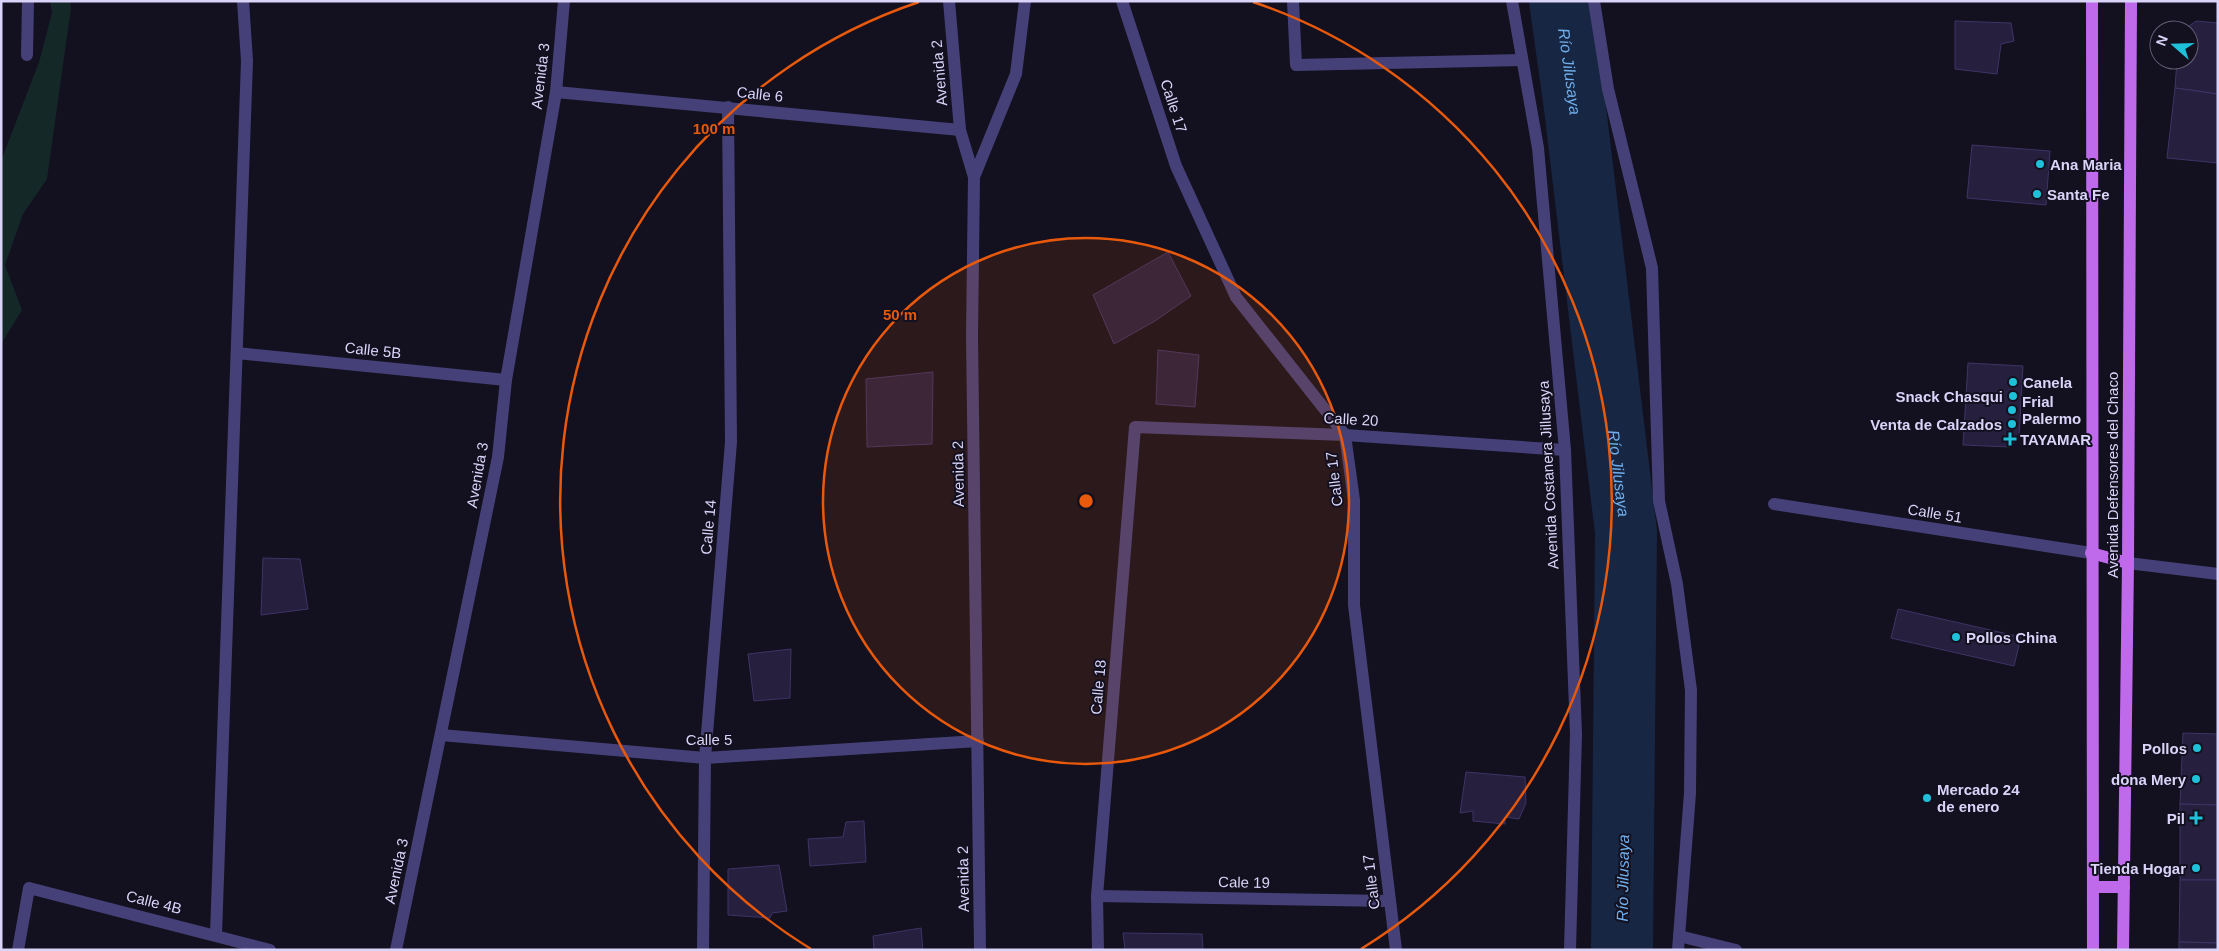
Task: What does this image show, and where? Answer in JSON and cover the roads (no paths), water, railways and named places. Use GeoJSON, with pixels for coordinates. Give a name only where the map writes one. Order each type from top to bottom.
{"type":"FeatureCollection","features":[{"type":"Feature","properties":{"kind":"main road","name":"Avenida Defensores del Chaco"},"geometry":{"type":"LineString","coordinates":[[2092,1],[2091,553],[2093,950]]}},
{"type":"Feature","properties":{"kind":"main road","name":"Avenida Defensores del Chaco"},"geometry":{"type":"LineString","coordinates":[[2123,950],[2128,563],[2130,1]]}},
{"type":"Feature","properties":{"kind":"main road"},"geometry":{"type":"LineString","coordinates":[[2091,553],[2128,563]]}},
{"type":"Feature","properties":{"kind":"main road"},"geometry":{"type":"LineString","coordinates":[[2093,887],[2124,887]]}},
{"type":"Feature","properties":{"kind":"street"},"geometry":{"type":"LineString","coordinates":[[27,55],[28,1]]}},
{"type":"Feature","properties":{"kind":"street"},"geometry":{"type":"LineString","coordinates":[[216,934],[247,61],[243,1]]}},
{"type":"Feature","properties":{"kind":"street","name":"Avenida 3"},"geometry":{"type":"LineString","coordinates":[[396,950],[498,457],[506,380],[556,92],[564,1]]}},
{"type":"Feature","properties":{"kind":"street","name":"Avenida 2"},"geometry":{"type":"LineString","coordinates":[[949,1],[960,130],[974,177],[972,336],[980,950]]}},
{"type":"Feature","properties":{"kind":"street"},"geometry":{"type":"LineString","coordinates":[[974,177],[1016,74],[1025,1]]}},
{"type":"Feature","properties":{"kind":"street","name":"Calle 17"},"geometry":{"type":"LineString","coordinates":[[1122,1],[1176,166],[1236,297],[1345,435],[1354,500],[1354,605],[1396,950]]}},
{"type":"Feature","properties":{"kind":"street"},"geometry":{"type":"LineString","coordinates":[[1293,1],[1296,65],[1522,60]]}},
{"type":"Feature","properties":{"kind":"street","name":"Avenida Costanera Jillusaya"},"geometry":{"type":"LineString","coordinates":[[1512,1],[1538,148],[1565,450],[1576,734],[1570,950]]}},
{"type":"Feature","properties":{"kind":"street"},"geometry":{"type":"LineString","coordinates":[[1594,1],[1608,89],[1652,268],[1659,501],[1677,584],[1691,690],[1690,793],[1678,950]]}},
{"type":"Feature","properties":{"kind":"street","name":"Calle 6"},"geometry":{"type":"LineString","coordinates":[[556,92],[960,130]]}},
{"type":"Feature","properties":{"kind":"street","name":"Calle 14"},"geometry":{"type":"LineString","coordinates":[[703,950],[705,758],[731,442],[728,107]]}},
{"type":"Feature","properties":{"kind":"street","name":"Calle 5B"},"geometry":{"type":"LineString","coordinates":[[236,353],[506,380]]}},
{"type":"Feature","properties":{"kind":"street","name":"Calle 20"},"geometry":{"type":"LineString","coordinates":[[1135,427],[1345,435],[1565,450]]}},
{"type":"Feature","properties":{"kind":"street","name":"Calle 18"},"geometry":{"type":"LineString","coordinates":[[1098,950],[1096,896],[1135,427]]}},
{"type":"Feature","properties":{"kind":"street","name":"Calle 51"},"geometry":{"type":"LineString","coordinates":[[1774,504],[2091,553]]}},
{"type":"Feature","properties":{"kind":"street"},"geometry":{"type":"LineString","coordinates":[[2128,563],[2218,574]]}},
{"type":"Feature","properties":{"kind":"street","name":"Calle 5"},"geometry":{"type":"LineString","coordinates":[[441,735],[705,758],[978,741]]}},
{"type":"Feature","properties":{"kind":"street","name":"Calle 4B"},"geometry":{"type":"LineString","coordinates":[[18,950],[29,888],[216,934],[270,950]]}},
{"type":"Feature","properties":{"kind":"street","name":"Cale 19"},"geometry":{"type":"LineString","coordinates":[[1096,896],[1390,901]]}},
{"type":"Feature","properties":{"kind":"street"},"geometry":{"type":"LineString","coordinates":[[1680,936],[1736,950]]}},
{"type":"Feature","properties":{"kind":"waterway","name":"Río Jilusaya"},"geometry":{"type":"LineString","coordinates":[[1560,1],[1574,100],[1626,532],[1622,950]]}},
{"type":"Feature","properties":{"kind":"place","name":"Ana Maria"},"geometry":{"type":"Point","coordinates":[2040,164]}},
{"type":"Feature","properties":{"kind":"place","name":"Santa Fe"},"geometry":{"type":"Point","coordinates":[2037,194]}},
{"type":"Feature","properties":{"kind":"place","name":"Canela"},"geometry":{"type":"Point","coordinates":[2013,382]}},
{"type":"Feature","properties":{"kind":"place","name":"Snack Chasqui"},"geometry":{"type":"Point","coordinates":[2013,396]}},
{"type":"Feature","properties":{"kind":"place","name":"Frial Palermo"},"geometry":{"type":"Point","coordinates":[2012,410]}},
{"type":"Feature","properties":{"kind":"place","name":"Venta de Calzados"},"geometry":{"type":"Point","coordinates":[2012,424]}},
{"type":"Feature","properties":{"kind":"place","name":"TAYAMAR"},"geometry":{"type":"Point","coordinates":[2010,439]}},
{"type":"Feature","properties":{"kind":"place","name":"Pollos China"},"geometry":{"type":"Point","coordinates":[1956,637]}},
{"type":"Feature","properties":{"kind":"place","name":"Pollos"},"geometry":{"type":"Point","coordinates":[2197,748]}},
{"type":"Feature","properties":{"kind":"place","name":"dona Mery"},"geometry":{"type":"Point","coordinates":[2196,779]}},
{"type":"Feature","properties":{"kind":"place","name":"Mercado 24 de enero"},"geometry":{"type":"Point","coordinates":[1927,798]}},
{"type":"Feature","properties":{"kind":"place","name":"Pil"},"geometry":{"type":"Point","coordinates":[2196,818]}},
{"type":"Feature","properties":{"kind":"place","name":"Tienda Hogar"},"geometry":{"type":"Point","coordinates":[2196,868]}}]}
